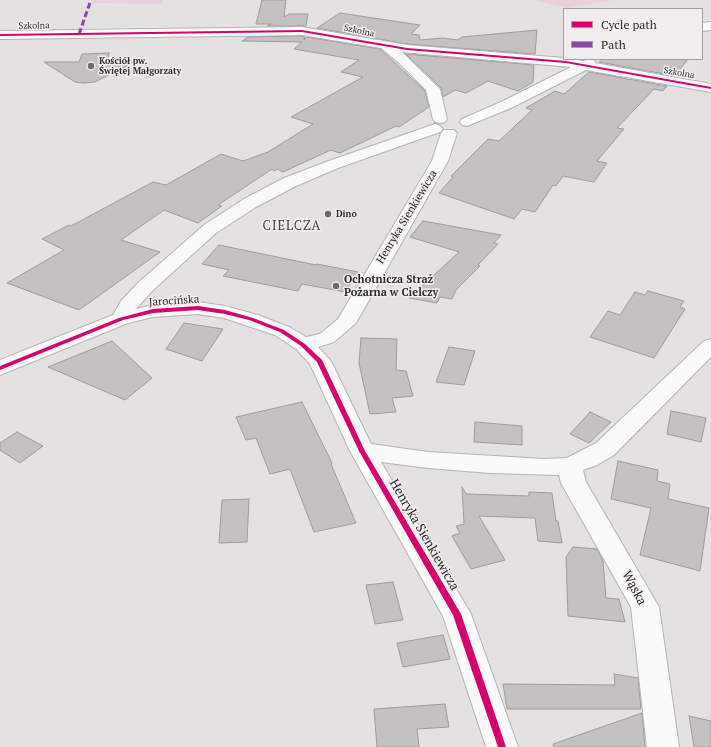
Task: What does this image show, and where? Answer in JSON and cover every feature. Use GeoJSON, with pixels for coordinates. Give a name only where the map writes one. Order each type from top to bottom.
{"type":"FeatureCollection","features":[{"type":"Feature","properties":{"kind":"street","name":"Szkolna"},"geometry":{"type":"LineString","coordinates":[[0,35],[302,31],[339,36],[385,46],[472,56],[566,62],[591,62],[711,88]]}},
{"type":"Feature","properties":{"kind":"street"},"geometry":{"type":"LineString","coordinates":[[385,46],[403,59],[433,89],[442,127]]}},
{"type":"Feature","properties":{"kind":"street","name":"Jarocińska"},"geometry":{"type":"LineString","coordinates":[[121,319],[128,305],[145,287],[210,229],[250,203],[290,182],[402,140],[442,127],[464,131],[469,125],[467,122],[513,102],[591,62]]}},
{"type":"Feature","properties":{"kind":"street","name":"Henryka Sienkiewicza"},"geometry":{"type":"LineString","coordinates":[[442,127],[445,151],[346,323],[326,338],[303,345],[320,361],[362,451],[457,614],[502,747]]}},
{"type":"Feature","properties":{"kind":"street"},"geometry":{"type":"LineString","coordinates":[[402,140],[431,142],[445,151]]}},
{"type":"Feature","properties":{"kind":"street","name":"Jarocińska"},"geometry":{"type":"LineString","coordinates":[[0,368],[121,319],[153,311],[198,308],[225,312],[251,319],[282,331],[303,345]]}},
{"type":"Feature","properties":{"kind":"street"},"geometry":{"type":"LineString","coordinates":[[362,451],[428,460],[482,464],[544,467],[569,466],[588,459],[605,448],[711,345]]}},
{"type":"Feature","properties":{"kind":"street","name":"Wąska"},"geometry":{"type":"LineString","coordinates":[[569,466],[574,483],[645,607],[663,747]]}},
{"type":"Feature","properties":{"kind":"shaded area"},"geometry":{"type":"Polygon","coordinates":[[[94,0],[163,0],[163,4],[93,3],[94,0]]]}},
{"type":"Feature","properties":{"kind":"shaded area"},"geometry":{"type":"Polygon","coordinates":[[[535,0],[614,0],[567,8],[535,0]]]}},
{"type":"Feature","properties":{"kind":"building"},"geometry":{"type":"Polygon","coordinates":[[[262,0],[286,0],[284,17],[289,14],[308,14],[306,26],[267,26],[271,24],[256,24],[262,0]]]}},
{"type":"Feature","properties":{"kind":"building"},"geometry":{"type":"Polygon","coordinates":[[[340,13],[420,25],[411,34],[419,35],[420,40],[443,38],[458,40],[462,37],[537,30],[535,54],[407,44],[317,28],[340,13]]]}},
{"type":"Feature","properties":{"kind":"building"},"geometry":{"type":"Polygon","coordinates":[[[248,37],[305,37],[304,40],[307,37],[380,49],[425,91],[429,107],[399,127],[396,126],[340,153],[331,150],[283,172],[277,169],[274,171],[272,169],[218,205],[222,206],[198,223],[164,210],[121,240],[160,252],[79,310],[7,283],[64,250],[42,239],[69,225],[71,226],[153,182],[166,185],[221,154],[243,161],[268,152],[313,124],[291,117],[363,77],[341,72],[359,60],[294,49],[302,42],[242,41],[248,37]]]}},
{"type":"Feature","properties":{"kind":"building","name":"Kościół pw. Świętej Małgorzaty"},"geometry":{"type":"Polygon","coordinates":[[[109,53],[107,61],[138,60],[95,82],[84,83],[75,82],[44,62],[79,62],[82,54],[109,53]]]}},
{"type":"Feature","properties":{"kind":"building"},"geometry":{"type":"Polygon","coordinates":[[[406,54],[534,65],[533,82],[518,91],[488,81],[466,93],[455,90],[443,97],[441,88],[406,54]]]}},
{"type":"Feature","properties":{"kind":"building"},"geometry":{"type":"Polygon","coordinates":[[[602,60],[687,60],[675,76],[599,62],[602,60]]]}},
{"type":"Feature","properties":{"kind":"building"},"geometry":{"type":"Polygon","coordinates":[[[589,72],[667,86],[663,91],[654,89],[617,128],[624,129],[597,161],[607,163],[594,182],[563,176],[556,186],[553,185],[535,212],[522,209],[514,219],[439,193],[453,177],[451,176],[488,139],[499,141],[532,110],[526,108],[555,91],[564,94],[589,72]]]}},
{"type":"Feature","properties":{"kind":"building"},"geometry":{"type":"Polygon","coordinates":[[[423,221],[501,235],[494,243],[498,244],[478,265],[480,266],[456,290],[452,299],[440,297],[437,303],[409,298],[459,252],[410,237],[423,221]]]}},
{"type":"Feature","properties":{"kind":"building"},"geometry":{"type":"Polygon","coordinates":[[[219,245],[358,272],[345,292],[302,284],[298,291],[223,276],[229,270],[202,264],[219,245]]]}},
{"type":"Feature","properties":{"kind":"building"},"geometry":{"type":"Polygon","coordinates":[[[648,291],[684,301],[680,307],[685,309],[654,358],[590,337],[608,311],[620,315],[635,292],[645,295],[648,291]]]}},
{"type":"Feature","properties":{"kind":"building"},"geometry":{"type":"Polygon","coordinates":[[[184,323],[223,329],[202,361],[166,349],[184,323]]]}},
{"type":"Feature","properties":{"kind":"building"},"geometry":{"type":"Polygon","coordinates":[[[361,338],[397,339],[396,370],[406,371],[413,396],[392,398],[396,412],[370,414],[359,363],[361,338]]]}},
{"type":"Feature","properties":{"kind":"building"},"geometry":{"type":"Polygon","coordinates":[[[112,341],[152,378],[125,400],[48,367],[112,341]]]}},
{"type":"Feature","properties":{"kind":"building"},"geometry":{"type":"Polygon","coordinates":[[[449,347],[475,351],[464,385],[436,382],[449,347]]]}},
{"type":"Feature","properties":{"kind":"building"},"geometry":{"type":"Polygon","coordinates":[[[302,402],[332,463],[331,464],[356,523],[314,532],[290,469],[270,474],[256,438],[246,440],[236,417],[302,402]]]}},
{"type":"Feature","properties":{"kind":"building"},"geometry":{"type":"Polygon","coordinates":[[[671,411],[706,418],[701,442],[667,434],[671,411]]]}},
{"type":"Feature","properties":{"kind":"building"},"geometry":{"type":"Polygon","coordinates":[[[590,412],[611,422],[589,443],[570,434],[590,412]]]}},
{"type":"Feature","properties":{"kind":"building"},"geometry":{"type":"Polygon","coordinates":[[[475,422],[522,426],[522,445],[474,442],[475,422]]]}},
{"type":"Feature","properties":{"kind":"building"},"geometry":{"type":"Polygon","coordinates":[[[17,432],[43,446],[20,463],[0,450],[0,443],[17,432]]]}},
{"type":"Feature","properties":{"kind":"building"},"geometry":{"type":"Polygon","coordinates":[[[618,461],[658,470],[657,481],[670,484],[668,499],[709,508],[700,571],[640,555],[651,508],[611,499],[618,461]]]}},
{"type":"Feature","properties":{"kind":"building"},"geometry":{"type":"Polygon","coordinates":[[[462,487],[466,494],[529,496],[529,492],[552,493],[556,521],[558,521],[562,543],[538,541],[535,518],[479,516],[505,560],[471,569],[452,536],[460,533],[456,526],[464,524],[462,487]]]}},
{"type":"Feature","properties":{"kind":"building"},"geometry":{"type":"Polygon","coordinates":[[[249,499],[247,542],[219,543],[222,500],[249,499]]]}},
{"type":"Feature","properties":{"kind":"building"},"geometry":{"type":"Polygon","coordinates":[[[573,547],[597,549],[603,561],[606,598],[619,599],[625,622],[568,616],[566,557],[573,547]]]}},
{"type":"Feature","properties":{"kind":"building"},"geometry":{"type":"Polygon","coordinates":[[[393,582],[403,620],[375,624],[366,585],[393,582]]]}},
{"type":"Feature","properties":{"kind":"building"},"geometry":{"type":"Polygon","coordinates":[[[443,635],[450,659],[403,667],[397,643],[443,635]]]}},
{"type":"Feature","properties":{"kind":"building"},"geometry":{"type":"Polygon","coordinates":[[[614,674],[638,678],[641,709],[507,709],[503,684],[615,685],[614,674]]]}},
{"type":"Feature","properties":{"kind":"building"},"geometry":{"type":"Polygon","coordinates":[[[445,704],[449,727],[417,729],[419,747],[377,747],[374,709],[445,704]]]}},
{"type":"Feature","properties":{"kind":"building"},"geometry":{"type":"Polygon","coordinates":[[[642,713],[645,747],[554,747],[553,744],[642,713]]]}},
{"type":"Feature","properties":{"kind":"building"},"geometry":{"type":"Polygon","coordinates":[[[689,716],[711,721],[711,747],[694,747],[689,716]]]}},
{"type":"Feature","properties":{"kind":"marked path"},"geometry":{"type":"LineString","coordinates":[[79,34],[91,0]]}},
{"type":"Feature","properties":{"kind":"cycle path"},"geometry":{"type":"LineString","coordinates":[[0,35],[302,31],[407,49],[566,62],[711,88]]}},
{"type":"Feature","properties":{"kind":"cycle path"},"geometry":{"type":"LineString","coordinates":[[0,368],[121,319],[153,311],[198,308],[225,312],[251,319],[282,331],[303,345],[320,361],[362,451],[457,614],[502,747]]}},
{"type":"Feature","properties":{"kind":"place","name":"Kościół pw. Świętej Małgorzaty"},"geometry":{"type":"Point","coordinates":[91,66]}},
{"type":"Feature","properties":{"kind":"place","name":"Dino"},"geometry":{"type":"Point","coordinates":[328,214]}},
{"type":"Feature","properties":{"kind":"place","name":"Ochotnicza Straż Pożarna w Cielczy"},"geometry":{"type":"Point","coordinates":[336,286]}},
{"type":"Feature","properties":{"kind":"district","name":"CIELCZA"},"geometry":{"type":"Point","coordinates":[292,226]}}]}
